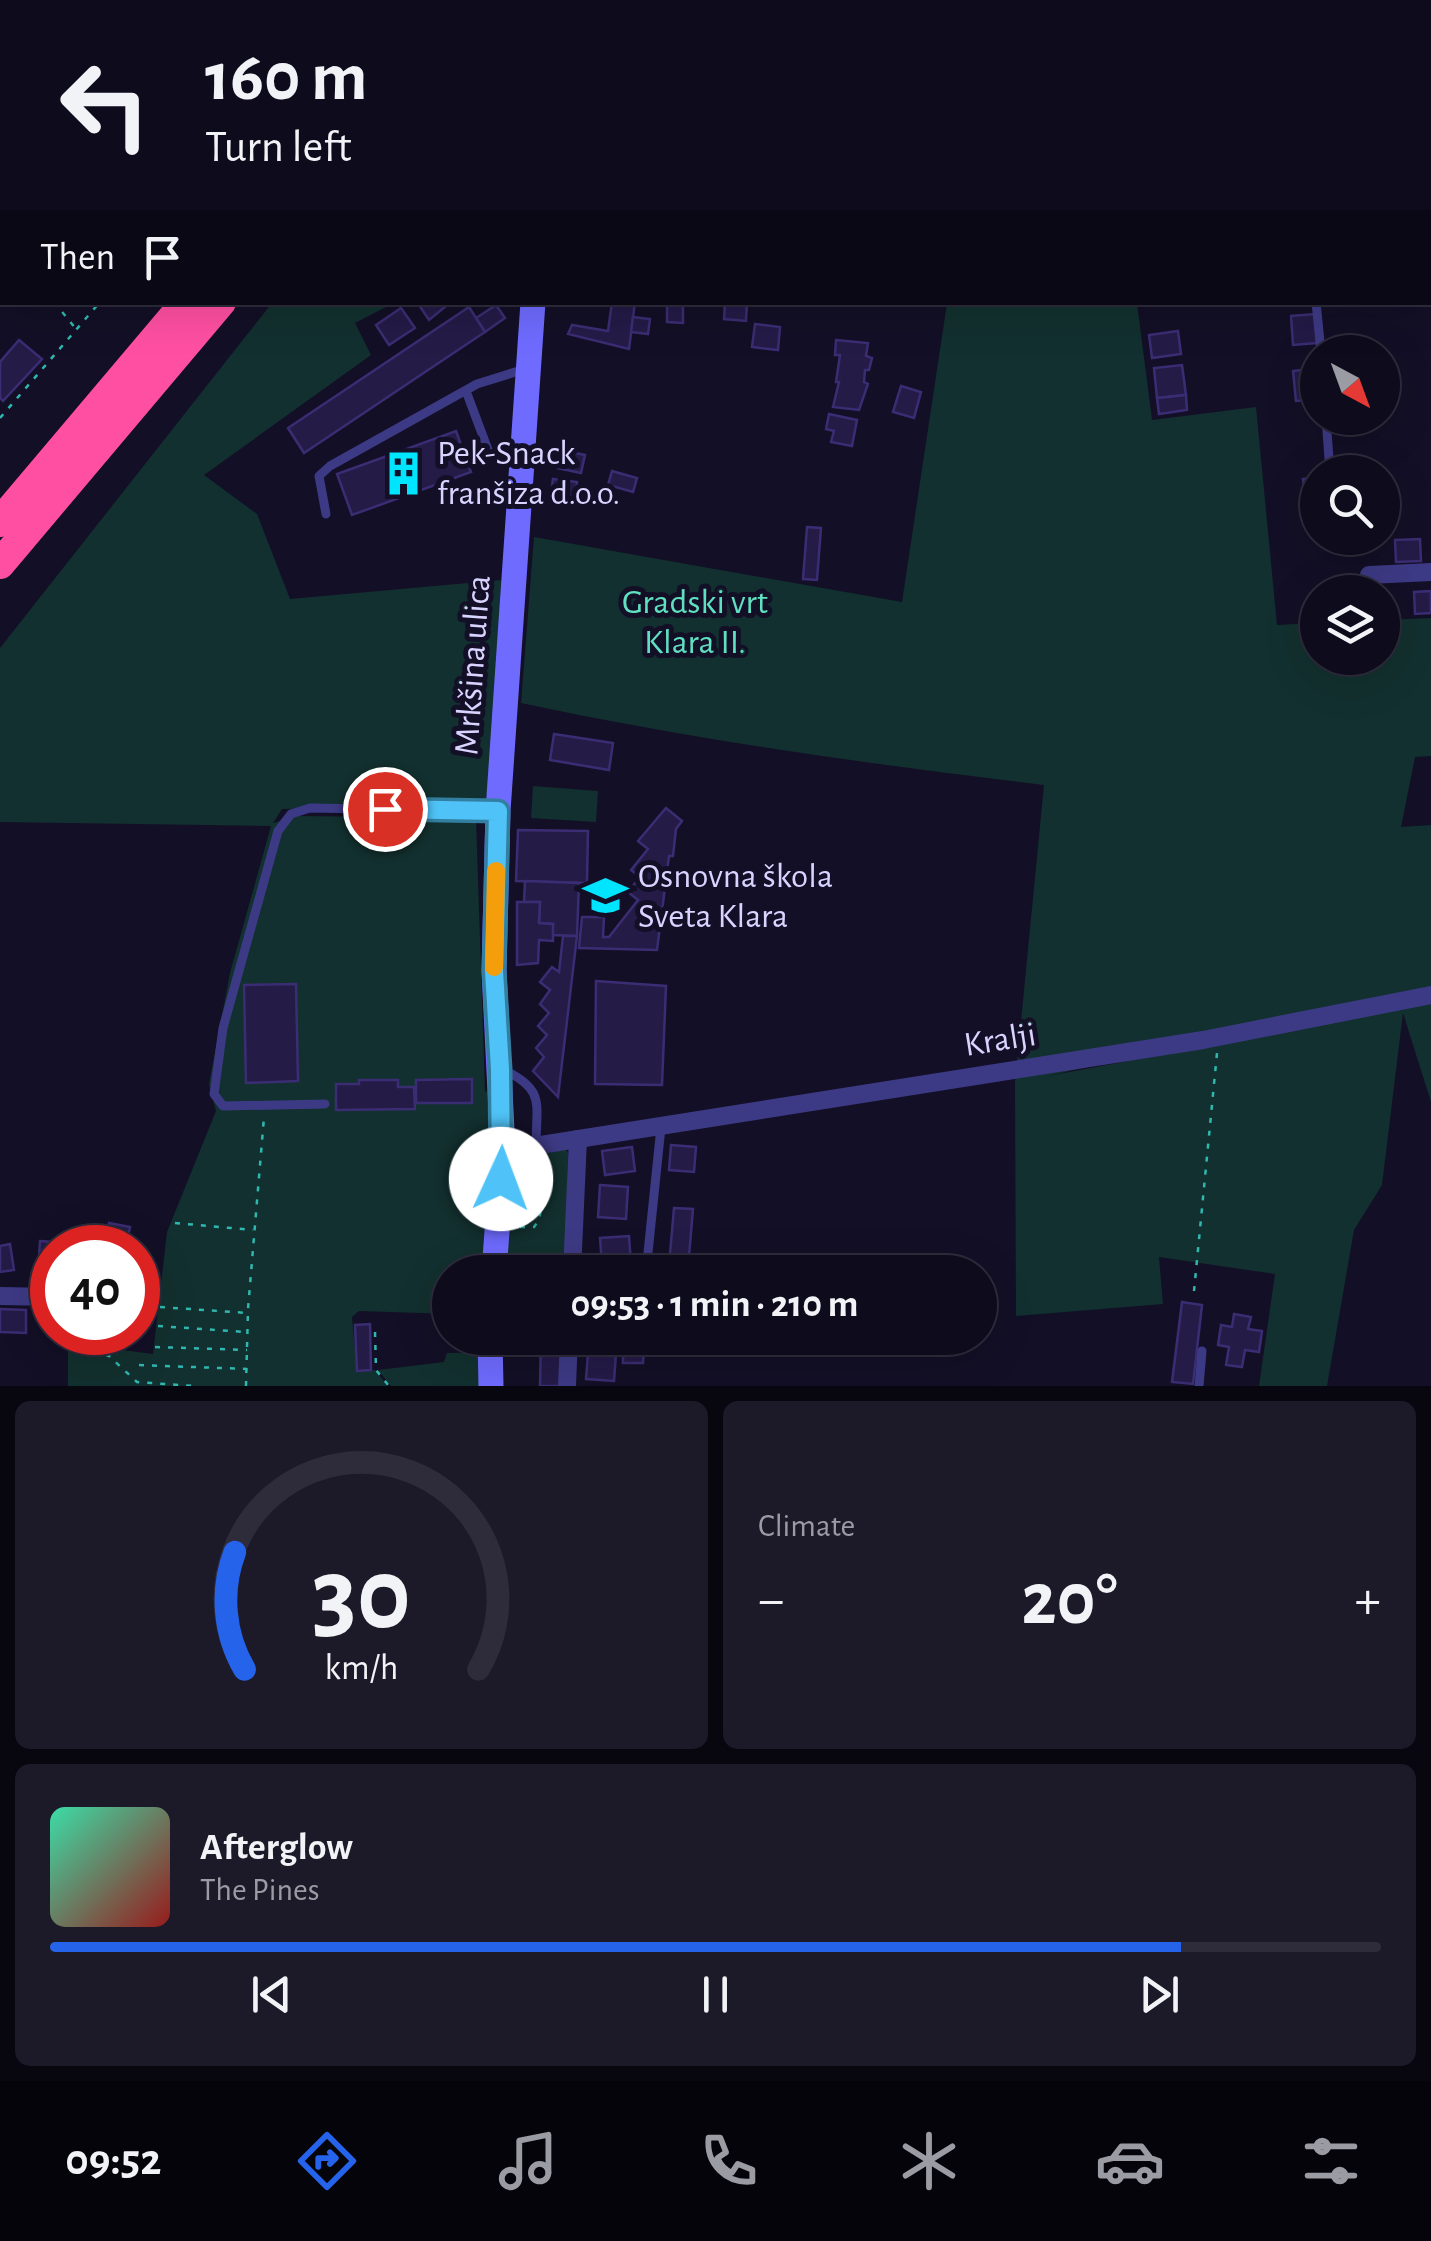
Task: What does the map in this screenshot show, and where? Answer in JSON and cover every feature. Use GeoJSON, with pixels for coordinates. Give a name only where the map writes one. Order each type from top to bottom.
{"type":"FeatureCollection","features":[{"type":"Feature","properties":{"kind":"highway"},"geometry":{"type":"LineString","coordinates":[[0,522],[183,305]]}},
{"type":"Feature","properties":{"kind":"highway"},"geometry":{"type":"LineString","coordinates":[[0,564],[219,305]]}},
{"type":"Feature","properties":{"kind":"street","name":"Mrkšina ulica"},"geometry":{"type":"LineString","coordinates":[[495,1255],[503,1151],[494,971],[498,811],[531,305]]}},
{"type":"Feature","properties":{"kind":"street"},"geometry":{"type":"LineString","coordinates":[[1369,575],[1431,572]]}},
{"type":"Feature","properties":{"kind":"street","name":"Kralji"},"geometry":{"type":"LineString","coordinates":[[503,1151],[1218,1037],[1431,995]]}},
{"type":"Feature","properties":{"kind":"street"},"geometry":{"type":"LineString","coordinates":[[573,1255],[578,1139]]}},
{"type":"Feature","properties":{"kind":"street"},"geometry":{"type":"LineString","coordinates":[[0,1296],[30,1297]]}},
{"type":"Feature","properties":{"kind":"street"},"geometry":{"type":"LineString","coordinates":[[490,1355],[491,1386]]}},
{"type":"Feature","properties":{"kind":"street"},"geometry":{"type":"LineString","coordinates":[[567,1386],[568,1355]]}},
{"type":"Feature","properties":{"kind":"lane"},"geometry":{"type":"LineString","coordinates":[[1316,305],[1319,335]]}},
{"type":"Feature","properties":{"kind":"lane"},"geometry":{"type":"LineString","coordinates":[[326,514],[319,476],[330,466],[466,390],[526,369]]}},
{"type":"Feature","properties":{"kind":"lane"},"geometry":{"type":"LineString","coordinates":[[466,390],[490,456]]}},
{"type":"Feature","properties":{"kind":"lane"},"geometry":{"type":"LineString","coordinates":[[325,1104],[223,1106],[214,1094],[223,1028],[278,831],[291,814],[310,808],[498,811]]}},
{"type":"Feature","properties":{"kind":"lane"},"geometry":{"type":"LineString","coordinates":[[500,1069],[526,1081],[533,1090],[540,1145]]}},
{"type":"Feature","properties":{"kind":"lane"},"geometry":{"type":"LineString","coordinates":[[648,1255],[661,1127]]}},
{"type":"Feature","properties":{"kind":"lane"},"geometry":{"type":"LineString","coordinates":[[1198,1386],[1202,1351]]}},
{"type":"Feature","properties":{"kind":"path"},"geometry":{"type":"LineString","coordinates":[[56,305],[77,330]]}},
{"type":"Feature","properties":{"kind":"path"},"geometry":{"type":"LineString","coordinates":[[0,418],[98,305]]}},
{"type":"Feature","properties":{"kind":"path"},"geometry":{"type":"LineString","coordinates":[[1194,1291],[1218,1037]]}},
{"type":"Feature","properties":{"kind":"path"},"geometry":{"type":"LineString","coordinates":[[246,1386],[265,1106]]}},
{"type":"Feature","properties":{"kind":"path"},"geometry":{"type":"LineString","coordinates":[[508,1227],[534,1227],[541,1218],[541,1204],[529,1185],[529,1175],[544,1156],[540,1145]]}},
{"type":"Feature","properties":{"kind":"path"},"geometry":{"type":"LineString","coordinates":[[175,1223],[255,1230]]}},
{"type":"Feature","properties":{"kind":"path"},"geometry":{"type":"LineString","coordinates":[[160,1307],[248,1313]]}},
{"type":"Feature","properties":{"kind":"path"},"geometry":{"type":"LineString","coordinates":[[160,1326],[248,1332]]}},
{"type":"Feature","properties":{"kind":"path"},"geometry":{"type":"LineString","coordinates":[[375,1332],[376,1370],[389,1386]]}},
{"type":"Feature","properties":{"kind":"path"},"geometry":{"type":"LineString","coordinates":[[160,1348],[247,1350]]}},
{"type":"Feature","properties":{"kind":"path"},"geometry":{"type":"LineString","coordinates":[[106,1355],[137,1382],[193,1386]]}},
{"type":"Feature","properties":{"kind":"path"},"geometry":{"type":"LineString","coordinates":[[139,1365],[246,1369]]}},
{"type":"Feature","properties":{"kind":"green space"},"geometry":{"type":"Polygon","coordinates":[[[270,305],[390,305],[355,323],[371,355],[204,475],[257,514],[290,599],[501,580],[496,735],[485,806],[282,809],[273,823],[298,816],[476,818],[485,1091],[493,1095],[485,1255],[432,1255],[432,1313],[359,1311],[352,1317],[357,1370],[375,1370],[388,1386],[68,1386],[68,1355],[160,1355],[160,1293],[167,1232],[216,1111],[209,1084],[230,973],[271,826],[0,822],[0,648],[270,305]]]}},
{"type":"Feature","properties":{"kind":"green space","name":"Gradski vrt Klara II."},"geometry":{"type":"Polygon","coordinates":[[[947,305],[1137,305],[1152,420],[1256,407],[1277,625],[1300,624],[1300,675],[1400,675],[1400,619],[1431,618],[1431,756],[1415,757],[1401,827],[1431,825],[1431,988],[1048,1076],[1431,1004],[1431,1102],[1403,1013],[1382,1185],[1354,1230],[1327,1386],[1259,1386],[1275,1274],[1159,1257],[1163,1304],[1016,1316],[1015,1083],[1044,785],[782,750],[521,703],[534,537],[902,602],[947,305]]]}},
{"type":"Feature","properties":{"kind":"green space"},"geometry":{"type":"Polygon","coordinates":[[[533,786],[598,791],[596,822],[531,818],[533,786]]]}},
{"type":"Feature","properties":{"kind":"green space"},"geometry":{"type":"Polygon","coordinates":[[[565,1149],[568,1152],[567,1255],[506,1255],[513,1161],[565,1149]]]}},
{"type":"Feature","properties":{"kind":"green space"},"geometry":{"type":"Polygon","coordinates":[[[446,1355],[480,1355],[481,1386],[391,1386],[378,1370],[444,1362],[446,1355]]]}},
{"type":"Feature","properties":{"kind":"building"},"geometry":{"type":"Polygon","coordinates":[[[419,305],[447,305],[429,320],[419,305]]]}},
{"type":"Feature","properties":{"kind":"building"},"geometry":{"type":"Polygon","coordinates":[[[496,305],[505,318],[485,332],[476,318],[496,305]]]}},
{"type":"Feature","properties":{"kind":"building"},"geometry":{"type":"Polygon","coordinates":[[[612,305],[635,305],[629,349],[568,334],[572,325],[608,331],[612,305]]]}},
{"type":"Feature","properties":{"kind":"building"},"geometry":{"type":"Polygon","coordinates":[[[667,305],[683,305],[683,323],[667,322],[667,305]]]}},
{"type":"Feature","properties":{"kind":"building"},"geometry":{"type":"Polygon","coordinates":[[[725,305],[747,305],[746,321],[724,319],[725,305]]]}},
{"type":"Feature","properties":{"kind":"building"},"geometry":{"type":"Polygon","coordinates":[[[469,307],[485,332],[304,453],[288,428],[469,307]]]}},
{"type":"Feature","properties":{"kind":"building"},"geometry":{"type":"Polygon","coordinates":[[[401,308],[415,328],[389,345],[376,325],[401,308]]]}},
{"type":"Feature","properties":{"kind":"building"},"geometry":{"type":"Polygon","coordinates":[[[1315,314],[1316,335],[1300,335],[1300,344],[1293,345],[1291,316],[1315,314]]]}},
{"type":"Feature","properties":{"kind":"building"},"geometry":{"type":"Polygon","coordinates":[[[633,317],[650,319],[648,334],[631,332],[633,317]]]}},
{"type":"Feature","properties":{"kind":"building"},"geometry":{"type":"Polygon","coordinates":[[[755,324],[780,327],[778,350],[752,347],[755,324]]]}},
{"type":"Feature","properties":{"kind":"building"},"geometry":{"type":"Polygon","coordinates":[[[1178,331],[1181,354],[1152,358],[1149,335],[1178,331]]]}},
{"type":"Feature","properties":{"kind":"building"},"geometry":{"type":"Polygon","coordinates":[[[19,340],[42,359],[3,401],[0,362],[19,340]]]}},
{"type":"Feature","properties":{"kind":"building"},"geometry":{"type":"Polygon","coordinates":[[[836,340],[868,343],[866,356],[872,358],[869,370],[865,370],[864,382],[868,384],[859,410],[833,407],[839,382],[836,340]]]}},
{"type":"Feature","properties":{"kind":"building"},"geometry":{"type":"Polygon","coordinates":[[[1182,365],[1186,395],[1157,398],[1154,368],[1182,365]]]}},
{"type":"Feature","properties":{"kind":"building"},"geometry":{"type":"Polygon","coordinates":[[[1300,370],[1300,401],[1296,401],[1293,371],[1300,370]]]}},
{"type":"Feature","properties":{"kind":"building"},"geometry":{"type":"Polygon","coordinates":[[[901,386],[921,392],[914,418],[893,412],[901,386]]]}},
{"type":"Feature","properties":{"kind":"building"},"geometry":{"type":"Polygon","coordinates":[[[1186,395],[1187,410],[1159,414],[1157,398],[1186,395]]]}},
{"type":"Feature","properties":{"kind":"building"},"geometry":{"type":"Polygon","coordinates":[[[829,414],[857,420],[852,446],[831,442],[834,431],[826,429],[829,414]]]}},
{"type":"Feature","properties":{"kind":"building","name":"Pek-Snack franšiza d.o.o."},"geometry":{"type":"Polygon","coordinates":[[[456,431],[471,472],[352,515],[337,474],[456,431]]]}},
{"type":"Feature","properties":{"kind":"building"},"geometry":{"type":"Polygon","coordinates":[[[561,450],[585,455],[581,473],[557,468],[561,450]]]}},
{"type":"Feature","properties":{"kind":"building"},"geometry":{"type":"Polygon","coordinates":[[[612,471],[637,478],[633,492],[608,485],[612,471]]]}},
{"type":"Feature","properties":{"kind":"building"},"geometry":{"type":"Polygon","coordinates":[[[553,479],[577,482],[575,502],[550,498],[553,479]]]}},
{"type":"Feature","properties":{"kind":"building"},"geometry":{"type":"Polygon","coordinates":[[[807,527],[821,528],[817,580],[803,579],[807,527]]]}},
{"type":"Feature","properties":{"kind":"building"},"geometry":{"type":"Polygon","coordinates":[[[1420,539],[1421,561],[1396,562],[1400,540],[1420,539]]]}},
{"type":"Feature","properties":{"kind":"building"},"geometry":{"type":"Polygon","coordinates":[[[1431,591],[1431,613],[1415,614],[1414,592],[1431,591]]]}},
{"type":"Feature","properties":{"kind":"building"},"geometry":{"type":"Polygon","coordinates":[[[554,734],[613,743],[609,770],[550,760],[554,734]]]}},
{"type":"Feature","properties":{"kind":"building"},"geometry":{"type":"Polygon","coordinates":[[[666,808],[682,821],[676,829],[673,856],[669,856],[657,950],[579,948],[582,917],[604,917],[603,937],[609,937],[638,900],[628,892],[640,877],[631,870],[648,849],[638,841],[666,808]]]}},
{"type":"Feature","properties":{"kind":"building"},"geometry":{"type":"Polygon","coordinates":[[[518,830],[588,831],[587,883],[516,881],[518,830]]]}},
{"type":"Feature","properties":{"kind":"building"},"geometry":{"type":"Polygon","coordinates":[[[525,881],[579,883],[577,936],[552,935],[553,924],[539,923],[540,902],[524,902],[525,881]]]}},
{"type":"Feature","properties":{"kind":"building"},"geometry":{"type":"Polygon","coordinates":[[[517,902],[540,902],[539,923],[553,924],[553,941],[539,940],[538,963],[517,965],[517,902]]]}},
{"type":"Feature","properties":{"kind":"building"},"geometry":{"type":"Polygon","coordinates":[[[563,936],[577,936],[558,1097],[533,1071],[544,1057],[536,1048],[547,1035],[538,1026],[549,1013],[540,1004],[550,990],[540,982],[552,967],[559,972],[563,936]]]}},
{"type":"Feature","properties":{"kind":"building"},"geometry":{"type":"Polygon","coordinates":[[[596,981],[666,986],[662,1085],[595,1084],[596,981]]]}},
{"type":"Feature","properties":{"kind":"building"},"geometry":{"type":"Polygon","coordinates":[[[296,984],[298,1081],[246,1083],[244,985],[296,984]]]}},
{"type":"Feature","properties":{"kind":"building"},"geometry":{"type":"Polygon","coordinates":[[[472,1079],[472,1103],[416,1103],[416,1080],[472,1079]]]}},
{"type":"Feature","properties":{"kind":"building"},"geometry":{"type":"Polygon","coordinates":[[[359,1080],[398,1080],[398,1087],[414,1087],[415,1109],[336,1110],[336,1084],[359,1084],[359,1080]]]}},
{"type":"Feature","properties":{"kind":"building"},"geometry":{"type":"Polygon","coordinates":[[[671,1145],[696,1147],[694,1172],[669,1170],[671,1145]]]}},
{"type":"Feature","properties":{"kind":"building"},"geometry":{"type":"Polygon","coordinates":[[[632,1147],[635,1171],[605,1175],[602,1151],[632,1147]]]}},
{"type":"Feature","properties":{"kind":"building"},"geometry":{"type":"Polygon","coordinates":[[[600,1185],[628,1187],[626,1219],[598,1217],[600,1185]]]}},
{"type":"Feature","properties":{"kind":"building"},"geometry":{"type":"Polygon","coordinates":[[[674,1208],[693,1209],[689,1255],[670,1254],[674,1208]]]}},
{"type":"Feature","properties":{"kind":"building"},"geometry":{"type":"Polygon","coordinates":[[[629,1236],[630,1255],[601,1255],[600,1238],[629,1236]]]}},
{"type":"Feature","properties":{"kind":"building"},"geometry":{"type":"Polygon","coordinates":[[[10,1244],[14,1270],[0,1272],[0,1246],[10,1244]]]}},
{"type":"Feature","properties":{"kind":"building"},"geometry":{"type":"Polygon","coordinates":[[[1182,1302],[1202,1305],[1193,1384],[1172,1382],[1182,1302]]]}},
{"type":"Feature","properties":{"kind":"building"},"geometry":{"type":"Polygon","coordinates":[[[0,1309],[26,1310],[26,1333],[0,1332],[0,1309]]]}},
{"type":"Feature","properties":{"kind":"building"},"geometry":{"type":"Polygon","coordinates":[[[1234,1314],[1251,1317],[1248,1329],[1262,1331],[1259,1352],[1245,1350],[1242,1367],[1226,1365],[1229,1347],[1218,1345],[1221,1325],[1232,1327],[1234,1314]]]}},
{"type":"Feature","properties":{"kind":"building"},"geometry":{"type":"Polygon","coordinates":[[[370,1324],[371,1370],[357,1371],[355,1325],[370,1324]]]}},
{"type":"Feature","properties":{"kind":"building"},"geometry":{"type":"Polygon","coordinates":[[[541,1355],[566,1355],[565,1386],[540,1386],[541,1355]]]}},
{"type":"Feature","properties":{"kind":"building"},"geometry":{"type":"Polygon","coordinates":[[[588,1355],[616,1355],[614,1381],[586,1379],[588,1355]]]}},
{"type":"Feature","properties":{"kind":"building"},"geometry":{"type":"Polygon","coordinates":[[[623,1355],[644,1355],[643,1363],[623,1363],[623,1355]]]}},
{"type":"Feature","properties":{"kind":"slow traffic"},"geometry":{"type":"LineString","coordinates":[[494,967],[496,871]]}},
{"type":"Feature","properties":{"kind":"place","name":"Pek-Snack franšiza d.o.o."},"geometry":{"type":"Point","coordinates":[404,473]}},
{"type":"Feature","properties":{"kind":"place","name":"Osnovna škola Sveta Klara"},"geometry":{"type":"Point","coordinates":[605,896]}},
{"type":"Feature","properties":{"kind":"route"},"geometry":{"type":"LineString","coordinates":[[385,809],[498,811],[494,971],[501,1179]]}}]}
